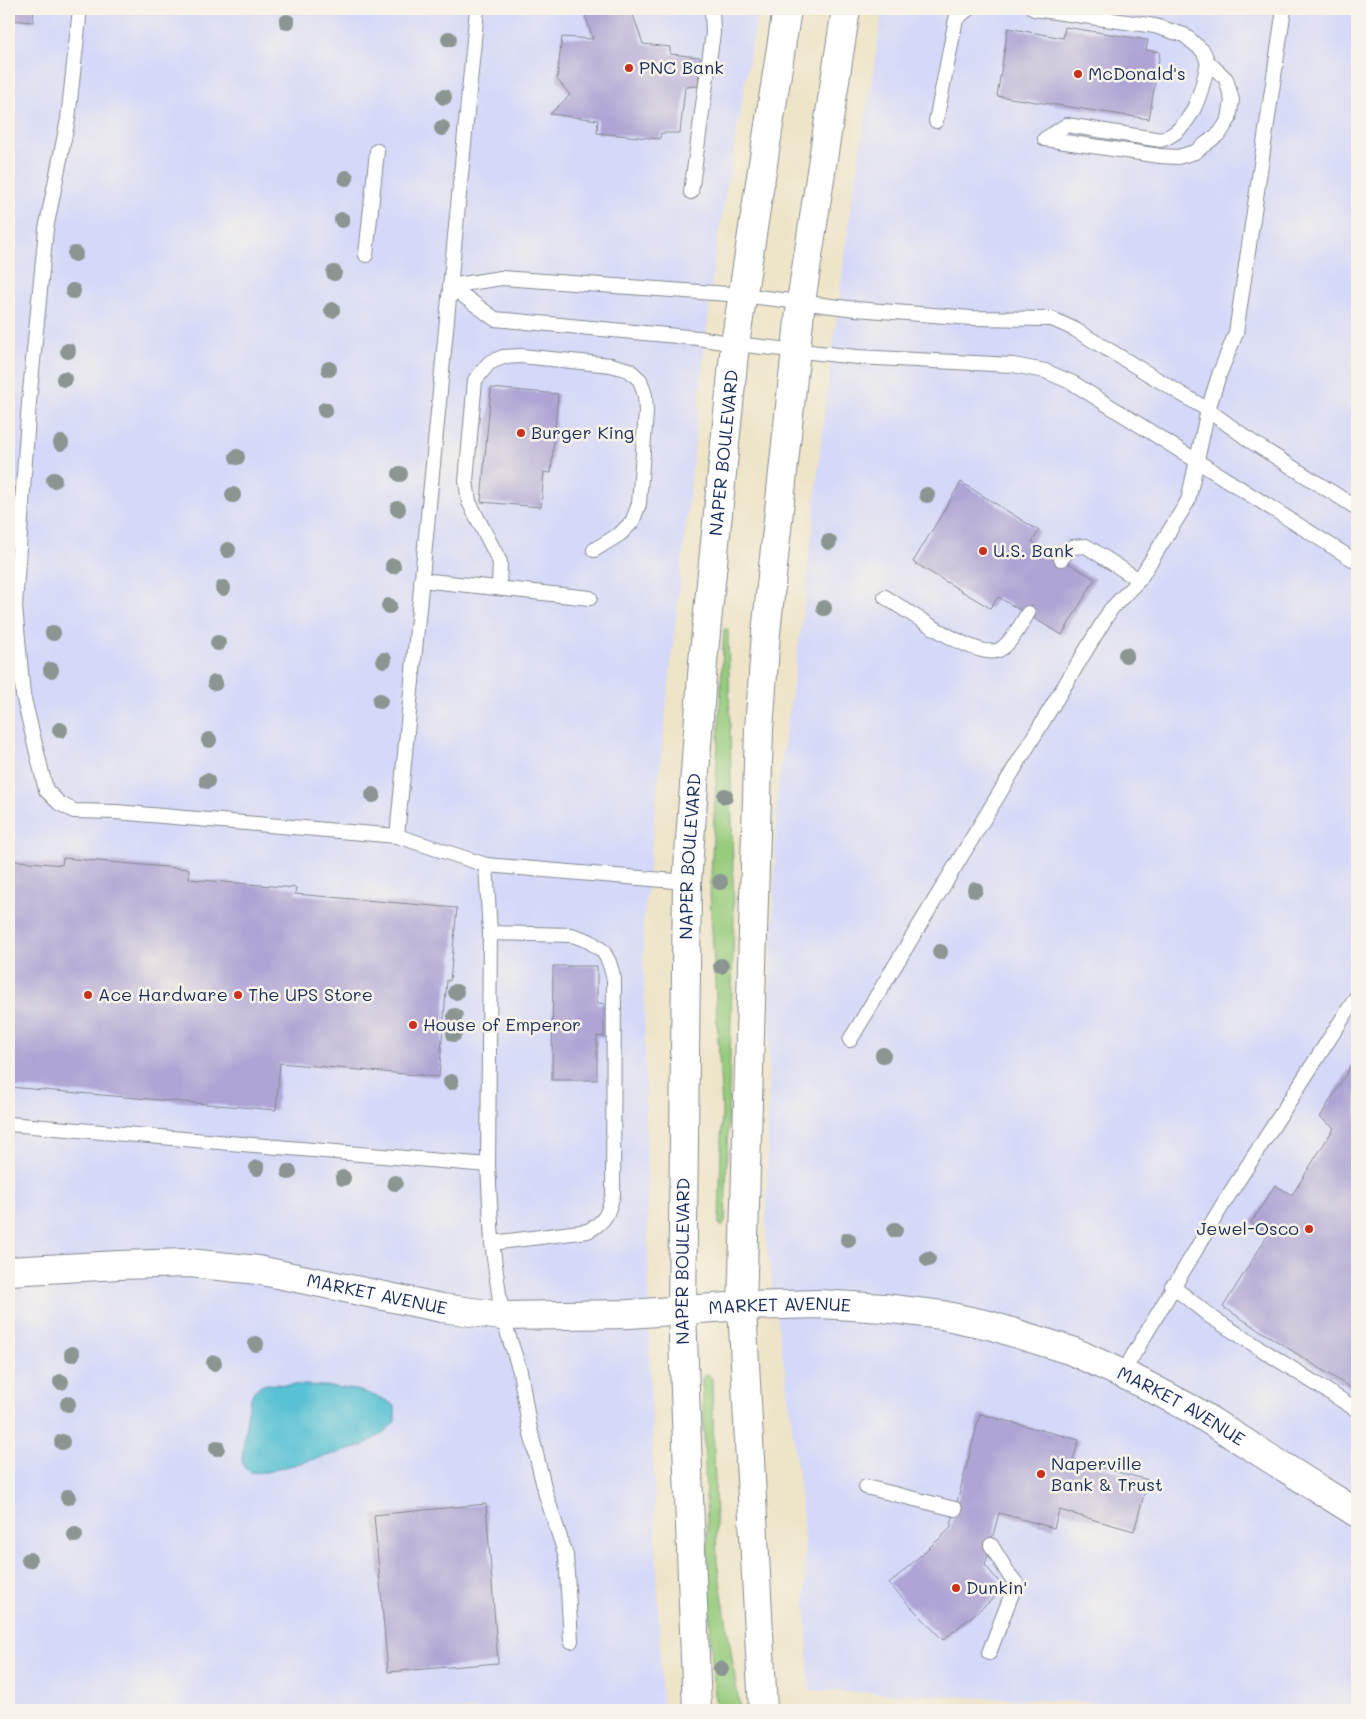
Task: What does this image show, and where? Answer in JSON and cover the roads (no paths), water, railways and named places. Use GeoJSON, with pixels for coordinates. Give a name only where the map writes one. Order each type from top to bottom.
{"type":"FeatureCollection","features":[{"type":"Feature","properties":{"kind":"main road","name":"NAPER BOULEVARD"},"geometry":{"type":"LineString","coordinates":[[697,1710],[682,1311],[687,882],[703,662],[735,344],[787,9]]}},
{"type":"Feature","properties":{"kind":"main road"},"geometry":{"type":"LineString","coordinates":[[763,1710],[742,1306],[759,729],[766,633],[795,350],[846,9]]}},
{"type":"Feature","properties":{"kind":"main road","name":"MARKET AVENUE"},"geometry":{"type":"LineString","coordinates":[[9,1271],[119,1264],[190,1263],[258,1270],[442,1308],[502,1316],[629,1314],[742,1306],[820,1304],[884,1308],[942,1316],[989,1325],[1072,1351],[1122,1374],[1193,1410],[1357,1514]]}},
{"type":"Feature","properties":{"kind":"lane"},"geometry":{"type":"LineString","coordinates":[[80,9],[68,118],[46,229],[29,402],[15,606],[22,695],[46,790],[59,803],[74,811],[116,812],[397,836],[486,865],[687,882]]}},
{"type":"Feature","properties":{"kind":"lane"},"geometry":{"type":"LineString","coordinates":[[397,836],[477,9]]}},
{"type":"Feature","properties":{"kind":"lane"},"geometry":{"type":"LineString","coordinates":[[690,192],[713,33],[712,9]]}},
{"type":"Feature","properties":{"kind":"lane"},"geometry":{"type":"LineString","coordinates":[[936,121],[956,19],[968,9]]}},
{"type":"Feature","properties":{"kind":"lane"},"geometry":{"type":"LineString","coordinates":[[1034,9],[1155,26],[1184,36],[1203,51],[1208,62],[1226,80],[1232,100],[1228,119],[1220,133],[1195,152],[1178,157],[1045,139],[1067,125],[1161,140],[1172,136],[1185,123],[1196,104],[1204,84],[1208,62]]}},
{"type":"Feature","properties":{"kind":"lane"},"geometry":{"type":"LineString","coordinates":[[850,1040],[1111,609],[1140,580],[1188,501],[1208,410],[1219,375],[1236,333],[1284,9]]}},
{"type":"Feature","properties":{"kind":"lane"},"geometry":{"type":"LineString","coordinates":[[366,255],[377,151]]}},
{"type":"Feature","properties":{"kind":"lane"},"geometry":{"type":"LineString","coordinates":[[450,286],[501,278],[742,295],[856,308],[971,318],[1052,318],[1074,329],[1208,410],[1252,442],[1357,508]]}},
{"type":"Feature","properties":{"kind":"lane"},"geometry":{"type":"LineString","coordinates":[[450,286],[495,319],[698,338],[735,344],[857,357],[1013,365],[1045,371],[1073,383],[1357,562]]}},
{"type":"Feature","properties":{"kind":"lane"},"geometry":{"type":"LineString","coordinates":[[499,588],[500,562],[469,502],[466,481],[475,380],[489,362],[503,357],[521,356],[611,365],[630,370],[640,380],[645,395],[646,412],[639,504],[632,522],[620,534],[594,550]]}},
{"type":"Feature","properties":{"kind":"lane"},"geometry":{"type":"LineString","coordinates":[[1061,559],[1072,547],[1086,546],[1140,580]]}},
{"type":"Feature","properties":{"kind":"lane"},"geometry":{"type":"LineString","coordinates":[[421,580],[590,598]]}},
{"type":"Feature","properties":{"kind":"lane"},"geometry":{"type":"LineString","coordinates":[[885,597],[959,642],[982,651],[996,651],[1011,639],[1028,613]]}},
{"type":"Feature","properties":{"kind":"lane"},"geometry":{"type":"LineString","coordinates":[[486,865],[490,933],[488,1165],[492,1243],[502,1316],[520,1371],[529,1424],[546,1495],[566,1556],[571,1641]]}},
{"type":"Feature","properties":{"kind":"lane"},"geometry":{"type":"LineString","coordinates":[[490,933],[572,935],[589,941],[603,951],[609,962],[614,979],[613,1194],[608,1213],[600,1224],[588,1232],[492,1243]]}},
{"type":"Feature","properties":{"kind":"lane"},"geometry":{"type":"LineString","coordinates":[[1122,1374],[1172,1286],[1357,996]]}},
{"type":"Feature","properties":{"kind":"lane"},"geometry":{"type":"LineString","coordinates":[[9,1124],[488,1165]]}},
{"type":"Feature","properties":{"kind":"lane"},"geometry":{"type":"LineString","coordinates":[[1172,1286],[1211,1317],[1357,1410]]}},
{"type":"Feature","properties":{"kind":"lane"},"geometry":{"type":"LineString","coordinates":[[866,1487],[955,1509]]}},
{"type":"Feature","properties":{"kind":"lane"},"geometry":{"type":"LineString","coordinates":[[989,1653],[1016,1583],[991,1545]]}},
{"type":"Feature","properties":{"kind":"water"},"geometry":{"type":"Polygon","coordinates":[[[266,1384],[333,1387],[366,1393],[381,1398],[395,1406],[395,1422],[383,1434],[360,1447],[267,1472],[250,1472],[245,1468],[242,1459],[247,1415],[253,1393],[258,1387],[266,1384]]]}},
{"type":"Feature","properties":{"kind":"place","name":"PNC Bank"},"geometry":{"type":"Point","coordinates":[629,68]}},
{"type":"Feature","properties":{"kind":"place","name":"McDonald's"},"geometry":{"type":"Point","coordinates":[1078,74]}},
{"type":"Feature","properties":{"kind":"place","name":"Burger King"},"geometry":{"type":"Point","coordinates":[521,433]}},
{"type":"Feature","properties":{"kind":"place","name":"U.S. Bank"},"geometry":{"type":"Point","coordinates":[983,551]}},
{"type":"Feature","properties":{"kind":"place","name":"Ace Hardware"},"geometry":{"type":"Point","coordinates":[88,995]}},
{"type":"Feature","properties":{"kind":"place","name":"The UPS Store"},"geometry":{"type":"Point","coordinates":[238,995]}},
{"type":"Feature","properties":{"kind":"place","name":"House of Emperor"},"geometry":{"type":"Point","coordinates":[413,1025]}},
{"type":"Feature","properties":{"kind":"place","name":"Jewel-Osco"},"geometry":{"type":"Point","coordinates":[1309,1229]}},
{"type":"Feature","properties":{"kind":"place","name":"Naperville Bank & Trust"},"geometry":{"type":"Point","coordinates":[1041,1474]}},
{"type":"Feature","properties":{"kind":"place","name":"Dunkin'"},"geometry":{"type":"Point","coordinates":[956,1588]}}]}
